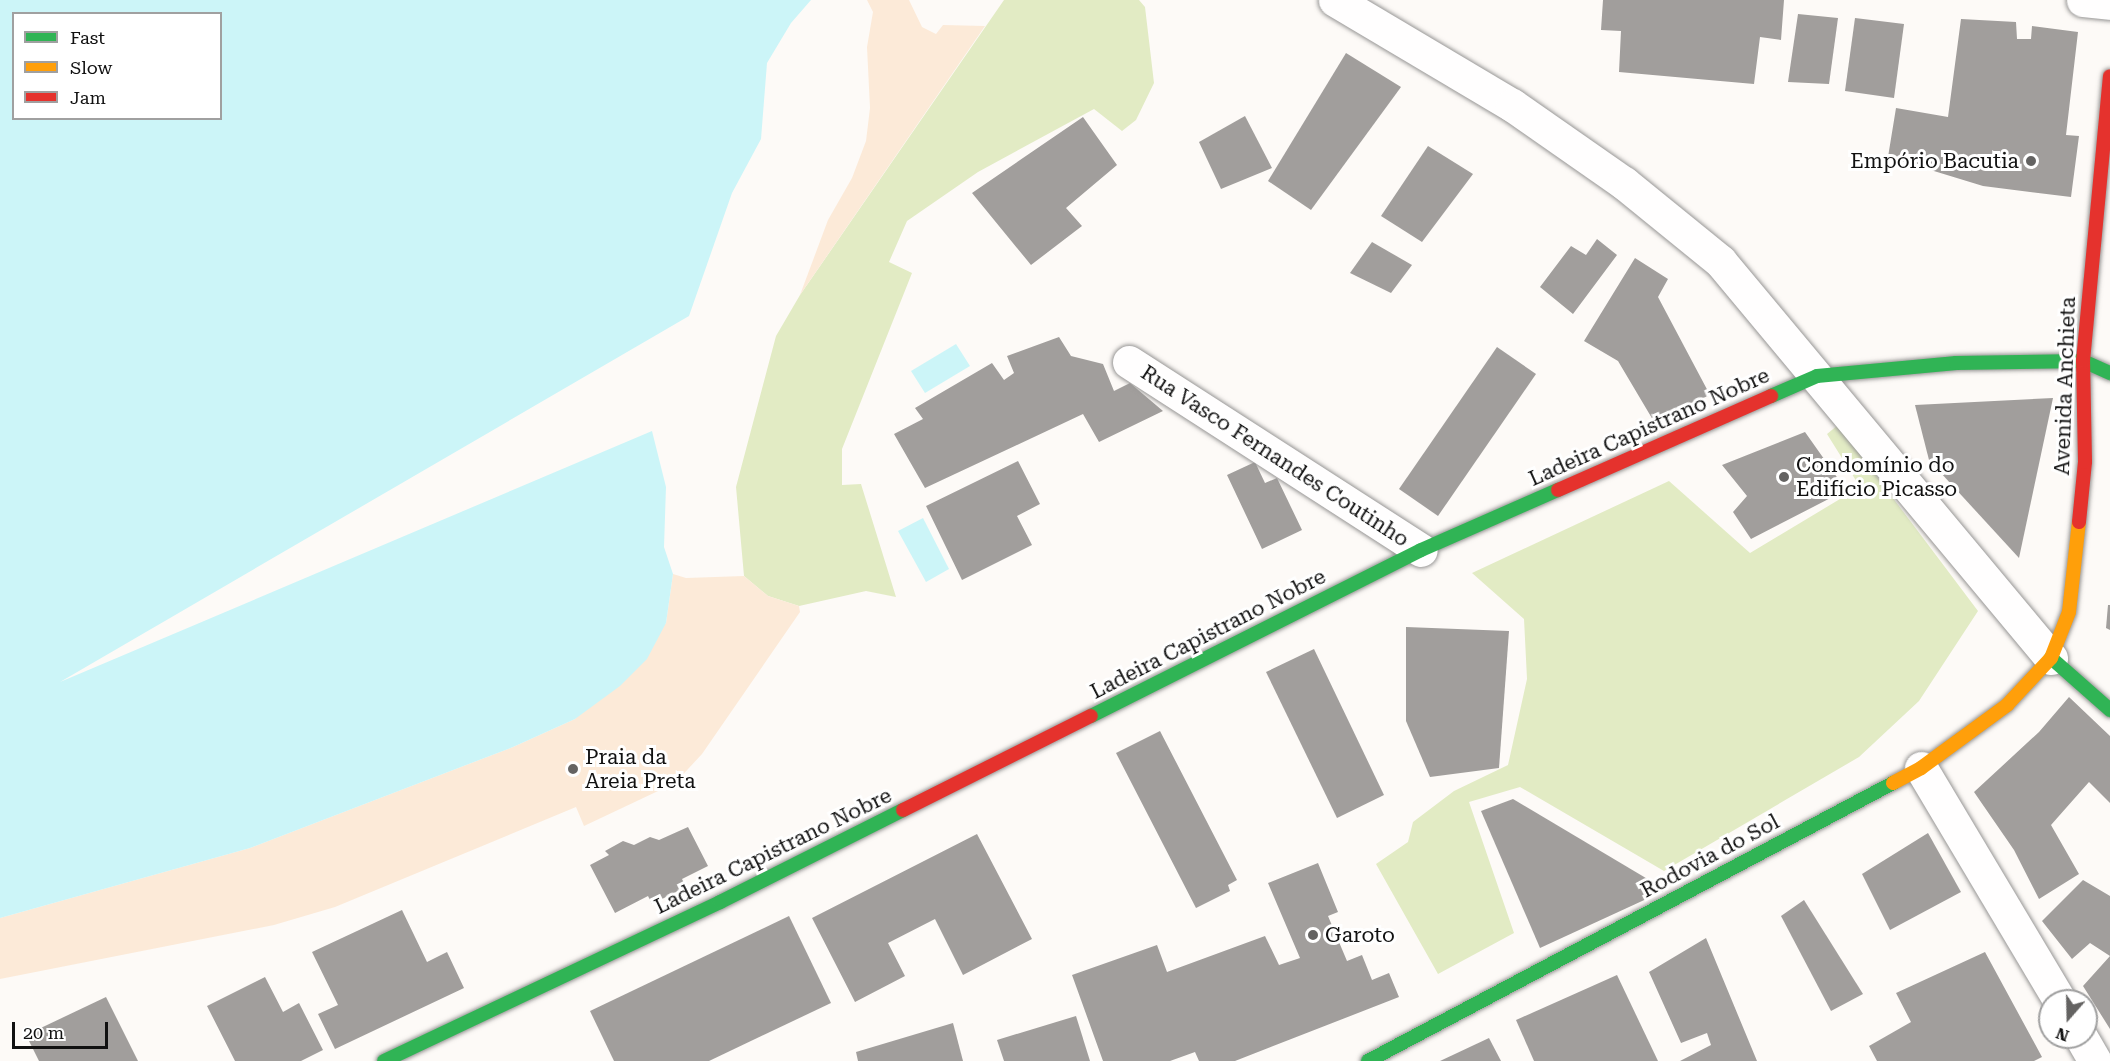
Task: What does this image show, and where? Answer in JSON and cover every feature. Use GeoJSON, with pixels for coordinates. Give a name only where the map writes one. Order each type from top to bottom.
{"type":"FeatureCollection","features":[{"type":"Feature","properties":{"kind":"street"},"geometry":{"type":"LineString","coordinates":[[1335,0],[1512,105],[1624,183],[1720,261],[2051,658],[2110,710]]}},
{"type":"Feature","properties":{"kind":"street"},"geometry":{"type":"LineString","coordinates":[[2083,0],[2110,3]]}},
{"type":"Feature","properties":{"kind":"street","name":"Avenida Anchieta"},"geometry":{"type":"LineString","coordinates":[[2051,658],[2069,612],[2085,462],[2084,361],[2110,76]]}},
{"type":"Feature","properties":{"kind":"street"},"geometry":{"type":"LineString","coordinates":[[2084,361],[2110,373]]}},
{"type":"Feature","properties":{"kind":"street","name":"Ladeira Capistrano Nobre"},"geometry":{"type":"LineString","coordinates":[[384,1061],[720,902],[1421,550],[1816,376],[1956,363],[2084,361]]}},
{"type":"Feature","properties":{"kind":"street","name":"Rua Vasco Fernandes Coutinho"},"geometry":{"type":"LineString","coordinates":[[1129,362],[1421,550]]}},
{"type":"Feature","properties":{"kind":"street","name":"Rodovia do Sol"},"geometry":{"type":"LineString","coordinates":[[1368,1061],[1921,768],[2007,705],[2051,658]]}},
{"type":"Feature","properties":{"kind":"street"},"geometry":{"type":"LineString","coordinates":[[1921,768],[2053,989]]}},
{"type":"Feature","properties":{"kind":"green space"},"geometry":{"type":"Polygon","coordinates":[[[1004,0],[1139,0],[1145,7],[1154,83],[1136,120],[1122,131],[1094,109],[978,172],[907,221],[889,262],[912,273],[842,449],[842,485],[861,484],[896,597],[866,591],[799,606],[768,596],[744,576],[736,487],[776,336],[800,295],[1004,0]]]}},
{"type":"Feature","properties":{"kind":"green space"},"geometry":{"type":"Polygon","coordinates":[[[1838,425],[1978,611],[1919,701],[1859,757],[1664,871],[1520,787],[1469,802],[1514,933],[1438,974],[1376,864],[1408,842],[1413,822],[1454,791],[1508,765],[1527,679],[1524,619],[1472,573],[1669,481],[1750,553],[1860,487],[1827,434],[1838,425]]]}},
{"type":"Feature","properties":{"kind":"sand"},"geometry":{"type":"Polygon","coordinates":[[[867,0],[909,0],[922,27],[936,34],[943,25],[985,26],[800,295],[828,220],[852,178],[866,141],[870,108],[867,47],[873,12],[867,0]]]}},
{"type":"Feature","properties":{"kind":"sand","name":"Praia da Areia Preta"},"geometry":{"type":"Polygon","coordinates":[[[673,574],[686,578],[744,576],[768,596],[799,606],[800,612],[702,754],[675,783],[584,826],[576,807],[335,907],[274,925],[0,979],[0,918],[250,848],[513,747],[575,719],[666,623],[673,574]]]}},
{"type":"Feature","properties":{"kind":"water"},"geometry":{"type":"Polygon","coordinates":[[[0,0],[811,0],[791,23],[767,63],[761,139],[732,193],[689,316],[60,682],[652,431],[666,487],[664,547],[673,574],[666,623],[647,659],[620,686],[575,719],[513,747],[250,848],[0,918],[0,0]]]}},
{"type":"Feature","properties":{"kind":"water"},"geometry":{"type":"Polygon","coordinates":[[[956,344],[970,366],[925,393],[911,371],[956,344]]]}},
{"type":"Feature","properties":{"kind":"water"},"geometry":{"type":"Polygon","coordinates":[[[923,518],[949,569],[926,582],[898,531],[923,518]]]}},
{"type":"Feature","properties":{"kind":"building"},"geometry":{"type":"Polygon","coordinates":[[[1603,0],[1784,0],[1781,40],[1760,37],[1754,84],[1619,72],[1621,31],[1601,30],[1603,0]]]}},
{"type":"Feature","properties":{"kind":"building"},"geometry":{"type":"Polygon","coordinates":[[[1798,14],[1838,18],[1829,84],[1788,82],[1798,14]]]}},
{"type":"Feature","properties":{"kind":"building"},"geometry":{"type":"Polygon","coordinates":[[[1855,18],[1904,24],[1894,98],[1845,91],[1855,18]]]}},
{"type":"Feature","properties":{"kind":"building"},"geometry":{"type":"Polygon","coordinates":[[[1961,19],[2016,22],[2017,39],[2031,39],[2032,26],[2078,32],[2066,135],[2079,136],[2071,197],[1983,186],[1888,157],[1896,108],[1948,117],[1961,19]]]}},
{"type":"Feature","properties":{"kind":"building"},"geometry":{"type":"Polygon","coordinates":[[[1346,53],[1401,87],[1311,210],[1268,181],[1346,53]]]}},
{"type":"Feature","properties":{"kind":"building"},"geometry":{"type":"Polygon","coordinates":[[[1245,116],[1272,168],[1221,189],[1199,142],[1245,116]]]}},
{"type":"Feature","properties":{"kind":"building"},"geometry":{"type":"Polygon","coordinates":[[[1083,117],[1117,165],[1066,208],[1082,226],[1031,265],[972,193],[1083,117]]]}},
{"type":"Feature","properties":{"kind":"building"},"geometry":{"type":"Polygon","coordinates":[[[1428,146],[1473,174],[1422,242],[1381,216],[1428,146]]]}},
{"type":"Feature","properties":{"kind":"building"},"geometry":{"type":"Polygon","coordinates":[[[1597,239],[1617,255],[1573,314],[1540,287],[1571,246],[1586,255],[1597,239]]]}},
{"type":"Feature","properties":{"kind":"building"},"geometry":{"type":"Polygon","coordinates":[[[1372,242],[1412,265],[1391,293],[1350,273],[1372,242]]]}},
{"type":"Feature","properties":{"kind":"building"},"geometry":{"type":"Polygon","coordinates":[[[1635,258],[1668,279],[1658,297],[1710,395],[1653,420],[1618,361],[1584,341],[1635,258]]]}},
{"type":"Feature","properties":{"kind":"building"},"geometry":{"type":"Polygon","coordinates":[[[1059,337],[1071,356],[1103,364],[1114,391],[1130,383],[1163,411],[1099,442],[1083,414],[925,488],[894,434],[923,419],[915,408],[992,363],[1004,380],[1014,373],[1007,356],[1059,337]]]}},
{"type":"Feature","properties":{"kind":"building"},"geometry":{"type":"Polygon","coordinates":[[[1497,347],[1536,374],[1438,516],[1399,489],[1497,347]]]}},
{"type":"Feature","properties":{"kind":"building"},"geometry":{"type":"Polygon","coordinates":[[[2053,398],[2019,558],[1929,460],[1915,405],[2053,398]]]}},
{"type":"Feature","properties":{"kind":"building","name":"Condomínio do Edifício Picasso"},"geometry":{"type":"Polygon","coordinates":[[[1805,432],[1846,490],[1751,539],[1733,512],[1747,496],[1722,465],[1805,432]]]}},
{"type":"Feature","properties":{"kind":"building"},"geometry":{"type":"Polygon","coordinates":[[[1018,461],[1040,504],[1017,516],[1032,545],[962,580],[926,506],[1018,461]]]}},
{"type":"Feature","properties":{"kind":"building"},"geometry":{"type":"Polygon","coordinates":[[[1255,462],[1265,483],[1277,478],[1302,530],[1262,549],[1227,475],[1255,462]]]}},
{"type":"Feature","properties":{"kind":"building"},"geometry":{"type":"Polygon","coordinates":[[[2108,605],[2110,605],[2110,630],[2106,628],[2108,605]]]}},
{"type":"Feature","properties":{"kind":"building"},"geometry":{"type":"Polygon","coordinates":[[[1406,627],[1509,631],[1499,768],[1430,777],[1406,721],[1406,627]]]}},
{"type":"Feature","properties":{"kind":"building"},"geometry":{"type":"Polygon","coordinates":[[[1314,649],[1384,795],[1337,818],[1266,672],[1314,649]]]}},
{"type":"Feature","properties":{"kind":"building"},"geometry":{"type":"Polygon","coordinates":[[[2069,697],[2110,736],[2110,803],[2089,782],[2051,825],[2079,874],[2039,899],[2014,850],[1974,792],[2039,732],[2069,697]]]}},
{"type":"Feature","properties":{"kind":"building"},"geometry":{"type":"Polygon","coordinates":[[[1160,731],[1237,880],[1228,885],[1230,891],[1196,908],[1116,753],[1160,731]]]}},
{"type":"Feature","properties":{"kind":"building"},"geometry":{"type":"Polygon","coordinates":[[[1513,799],[1666,890],[1540,948],[1481,811],[1513,799]]]}},
{"type":"Feature","properties":{"kind":"building"},"geometry":{"type":"Polygon","coordinates":[[[688,827],[708,866],[682,879],[686,887],[652,904],[648,896],[615,913],[590,865],[609,855],[605,851],[623,841],[634,845],[650,837],[659,840],[688,827]]]}},
{"type":"Feature","properties":{"kind":"building"},"geometry":{"type":"Polygon","coordinates":[[[1928,833],[1961,892],[1890,930],[1862,874],[1928,833]]]}},
{"type":"Feature","properties":{"kind":"building"},"geometry":{"type":"Polygon","coordinates":[[[977,834],[1032,939],[963,975],[935,919],[888,943],[905,976],[855,1002],[812,918],[977,834]]]}},
{"type":"Feature","properties":{"kind":"building"},"geometry":{"type":"Polygon","coordinates":[[[1318,863],[1338,912],[1328,916],[1347,961],[1362,955],[1372,980],[1389,973],[1399,997],[1235,1061],[1199,1061],[1195,1052],[1170,1061],[1103,1061],[1072,975],[1157,945],[1167,972],[1265,936],[1279,965],[1300,958],[1268,883],[1318,863]]]}},
{"type":"Feature","properties":{"kind":"building"},"geometry":{"type":"Polygon","coordinates":[[[2083,880],[2110,896],[2110,956],[2090,943],[2072,959],[2042,921],[2083,880]]]}},
{"type":"Feature","properties":{"kind":"building"},"geometry":{"type":"Polygon","coordinates":[[[1804,900],[1863,994],[1831,1011],[1781,916],[1804,900]]]}},
{"type":"Feature","properties":{"kind":"building"},"geometry":{"type":"Polygon","coordinates":[[[402,910],[427,962],[447,952],[464,988],[335,1049],[318,1014],[338,1005],[312,952],[402,910]]]}},
{"type":"Feature","properties":{"kind":"building"},"geometry":{"type":"Polygon","coordinates":[[[789,916],[831,1003],[709,1061],[614,1061],[590,1011],[789,916]]]}},
{"type":"Feature","properties":{"kind":"building"},"geometry":{"type":"Polygon","coordinates":[[[1706,938],[1757,1061],[1680,1061],[1711,1045],[1707,1033],[1681,1043],[1649,972],[1706,938]]]}},
{"type":"Feature","properties":{"kind":"building"},"geometry":{"type":"Polygon","coordinates":[[[1985,952],[2042,1057],[2034,1061],[1877,1061],[1869,1046],[1911,1022],[1896,993],[1985,952]]]}},
{"type":"Feature","properties":{"kind":"building"},"geometry":{"type":"Polygon","coordinates":[[[2110,956],[2110,1029],[2098,1010],[2098,989],[2085,989],[2083,986],[2110,956]]]}},
{"type":"Feature","properties":{"kind":"building"},"geometry":{"type":"Polygon","coordinates":[[[1617,975],[1658,1061],[1534,1061],[1516,1020],[1617,975]]]}},
{"type":"Feature","properties":{"kind":"building"},"geometry":{"type":"Polygon","coordinates":[[[265,977],[283,1012],[299,1003],[323,1050],[301,1061],[235,1061],[207,1006],[265,977]]]}},
{"type":"Feature","properties":{"kind":"building"},"geometry":{"type":"Polygon","coordinates":[[[106,997],[138,1061],[39,1061],[26,1035],[106,997]]]}},
{"type":"Feature","properties":{"kind":"building"},"geometry":{"type":"Polygon","coordinates":[[[1076,1016],[1090,1061],[1004,1061],[997,1040],[1076,1016]]]}},
{"type":"Feature","properties":{"kind":"building"},"geometry":{"type":"Polygon","coordinates":[[[953,1023],[963,1061],[858,1061],[856,1052],[953,1023]]]}},
{"type":"Feature","properties":{"kind":"building"},"geometry":{"type":"Polygon","coordinates":[[[1489,1038],[1501,1061],[1440,1061],[1489,1038]]]}},
{"type":"Feature","properties":{"kind":"traffic: fast"},"geometry":{"type":"LineString","coordinates":[[1771,396],[1817,376],[1956,363],[2083,361],[2110,373]]}},
{"type":"Feature","properties":{"kind":"traffic: fast"},"geometry":{"type":"LineString","coordinates":[[1091,716],[1421,550],[1558,490]]}},
{"type":"Feature","properties":{"kind":"traffic: fast"},"geometry":{"type":"LineString","coordinates":[[2051,658],[2110,710]]}},
{"type":"Feature","properties":{"kind":"traffic: fast"},"geometry":{"type":"LineString","coordinates":[[1368,1061],[1893,783]]}},
{"type":"Feature","properties":{"kind":"traffic: fast"},"geometry":{"type":"LineString","coordinates":[[384,1061],[720,902],[903,810]]}},
{"type":"Feature","properties":{"kind":"traffic: slow"},"geometry":{"type":"LineString","coordinates":[[1893,783],[1921,768],[2007,705],[2051,658],[2069,612],[2079,522]]}},
{"type":"Feature","properties":{"kind":"traffic: jam"},"geometry":{"type":"LineString","coordinates":[[2079,522],[2085,462],[2083,361],[2110,76]]}},
{"type":"Feature","properties":{"kind":"traffic: jam"},"geometry":{"type":"LineString","coordinates":[[1558,490],[1771,396]]}},
{"type":"Feature","properties":{"kind":"traffic: jam"},"geometry":{"type":"LineString","coordinates":[[903,810],[1091,716]]}},
{"type":"Feature","properties":{"kind":"place","name":"Empório Bacutia"},"geometry":{"type":"Point","coordinates":[2031,161]}},
{"type":"Feature","properties":{"kind":"place","name":"Condomínio do Edifício Picasso"},"geometry":{"type":"Point","coordinates":[1784,477]}},
{"type":"Feature","properties":{"kind":"place","name":"Praia da Areia Preta"},"geometry":{"type":"Point","coordinates":[573,769]}},
{"type":"Feature","properties":{"kind":"place","name":"Garoto"},"geometry":{"type":"Point","coordinates":[1313,935]}}]}
